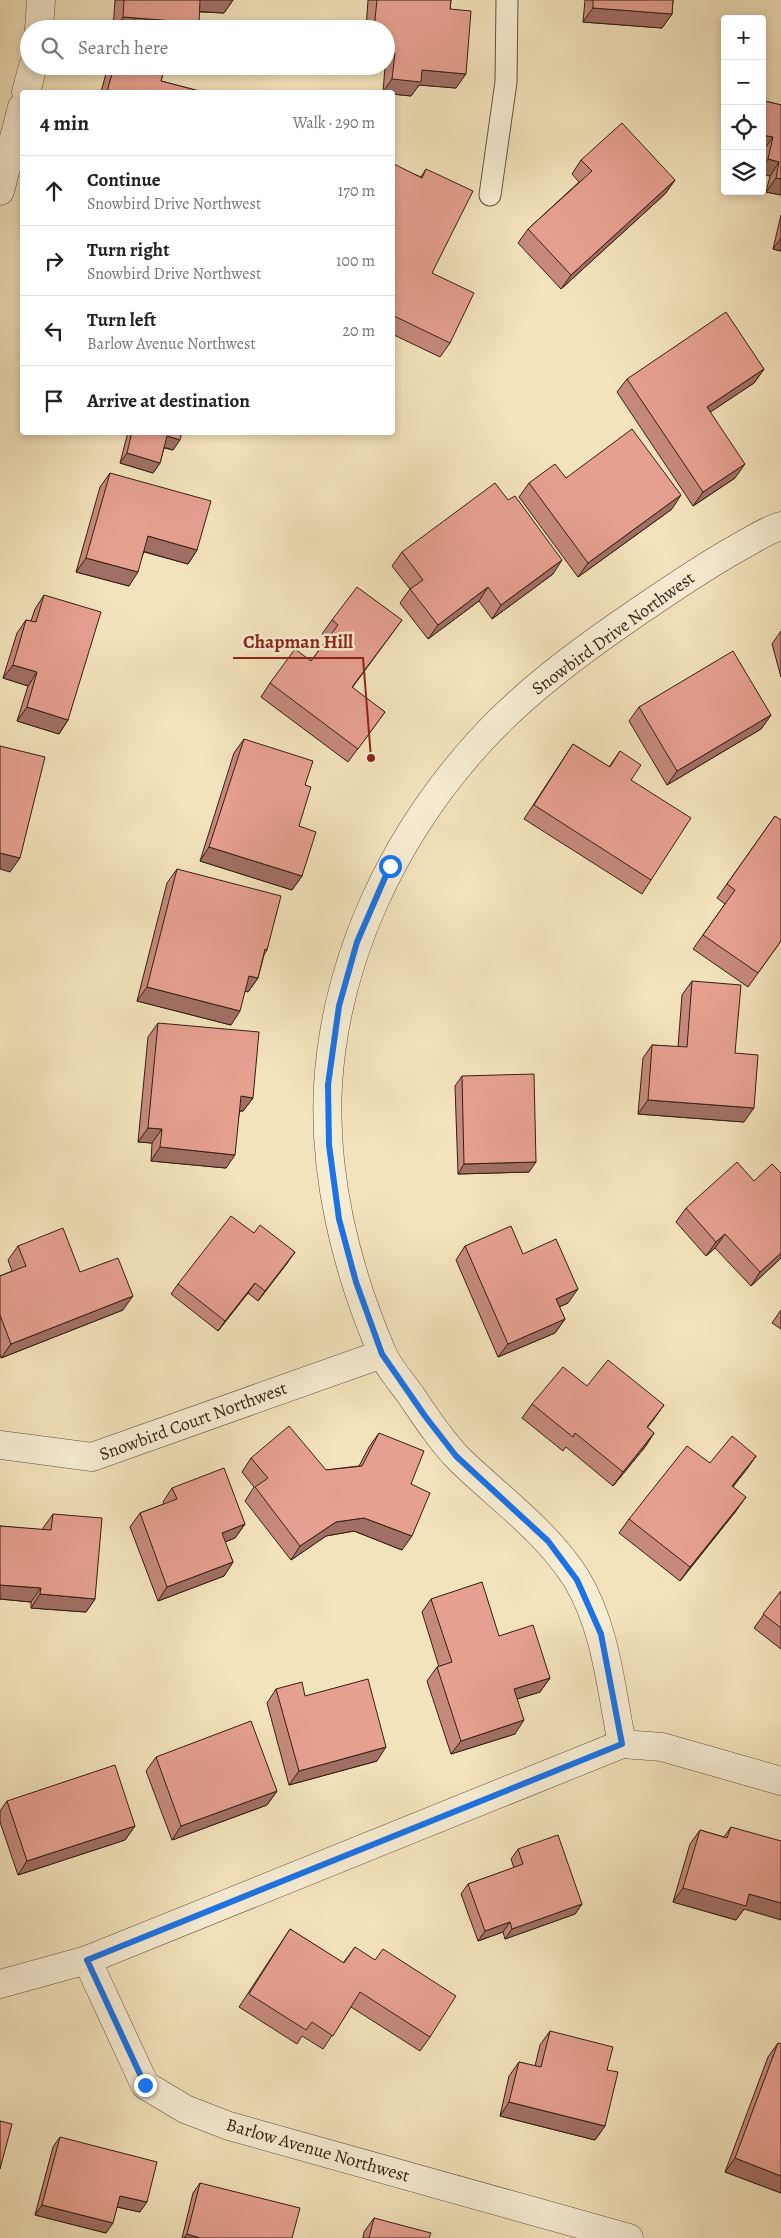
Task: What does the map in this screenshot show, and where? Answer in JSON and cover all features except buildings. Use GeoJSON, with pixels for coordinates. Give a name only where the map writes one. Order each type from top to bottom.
{"type":"FeatureCollection","features":[{"type":"Feature","properties":{"kind":"street"},"geometry":{"type":"LineString","coordinates":[[40,20],[42,0]]}},
{"type":"Feature","properties":{"kind":"street"},"geometry":{"type":"LineString","coordinates":[[27,90],[31,75]]}},
{"type":"Feature","properties":{"kind":"street"},"geometry":{"type":"LineString","coordinates":[[0,191],[20,115]]}},
{"type":"Feature","properties":{"kind":"street","name":"Snowbird Drive Northwest"},"geometry":{"type":"LineString","coordinates":[[622,1744],[601,1634],[577,1580],[548,1541],[456,1456],[425,1416],[382,1354],[356,1282],[339,1219],[329,1145],[328,1085],[339,1006],[354,951],[390,866],[426,808],[481,740],[531,692],[606,634],[707,565],[781,526]]}},
{"type":"Feature","properties":{"kind":"street","name":"Snowbird Court Northwest"},"geometry":{"type":"LineString","coordinates":[[0,1445],[92,1457],[382,1354]]}},
{"type":"Feature","properties":{"kind":"street"},"geometry":{"type":"LineString","coordinates":[[0,1984],[87,1960],[622,1744],[662,1747],[781,1781]]}},
{"type":"Feature","properties":{"kind":"street","name":"Barlow Avenue Northwest"},"geometry":{"type":"LineString","coordinates":[[87,1960],[145,2085],[185,2109],[229,2126],[629,2238]]}},
{"type":"Feature","properties":{"kind":"lane"},"geometry":{"type":"LineString","coordinates":[[490,194],[506,82],[507,0]]}},
{"type":"Feature","properties":{"kind":"place","name":"Chapman Hill"},"geometry":{"type":"Point","coordinates":[371,758]}},
{"type":"Feature","properties":{"kind":"route"},"geometry":{"type":"LineString","coordinates":[[145,2085],[87,1960],[622,1744],[601,1634],[577,1580],[548,1541],[456,1456],[425,1416],[382,1354],[356,1282],[339,1219],[329,1145],[328,1085],[339,1006],[357,942],[390,866]]}}]}
